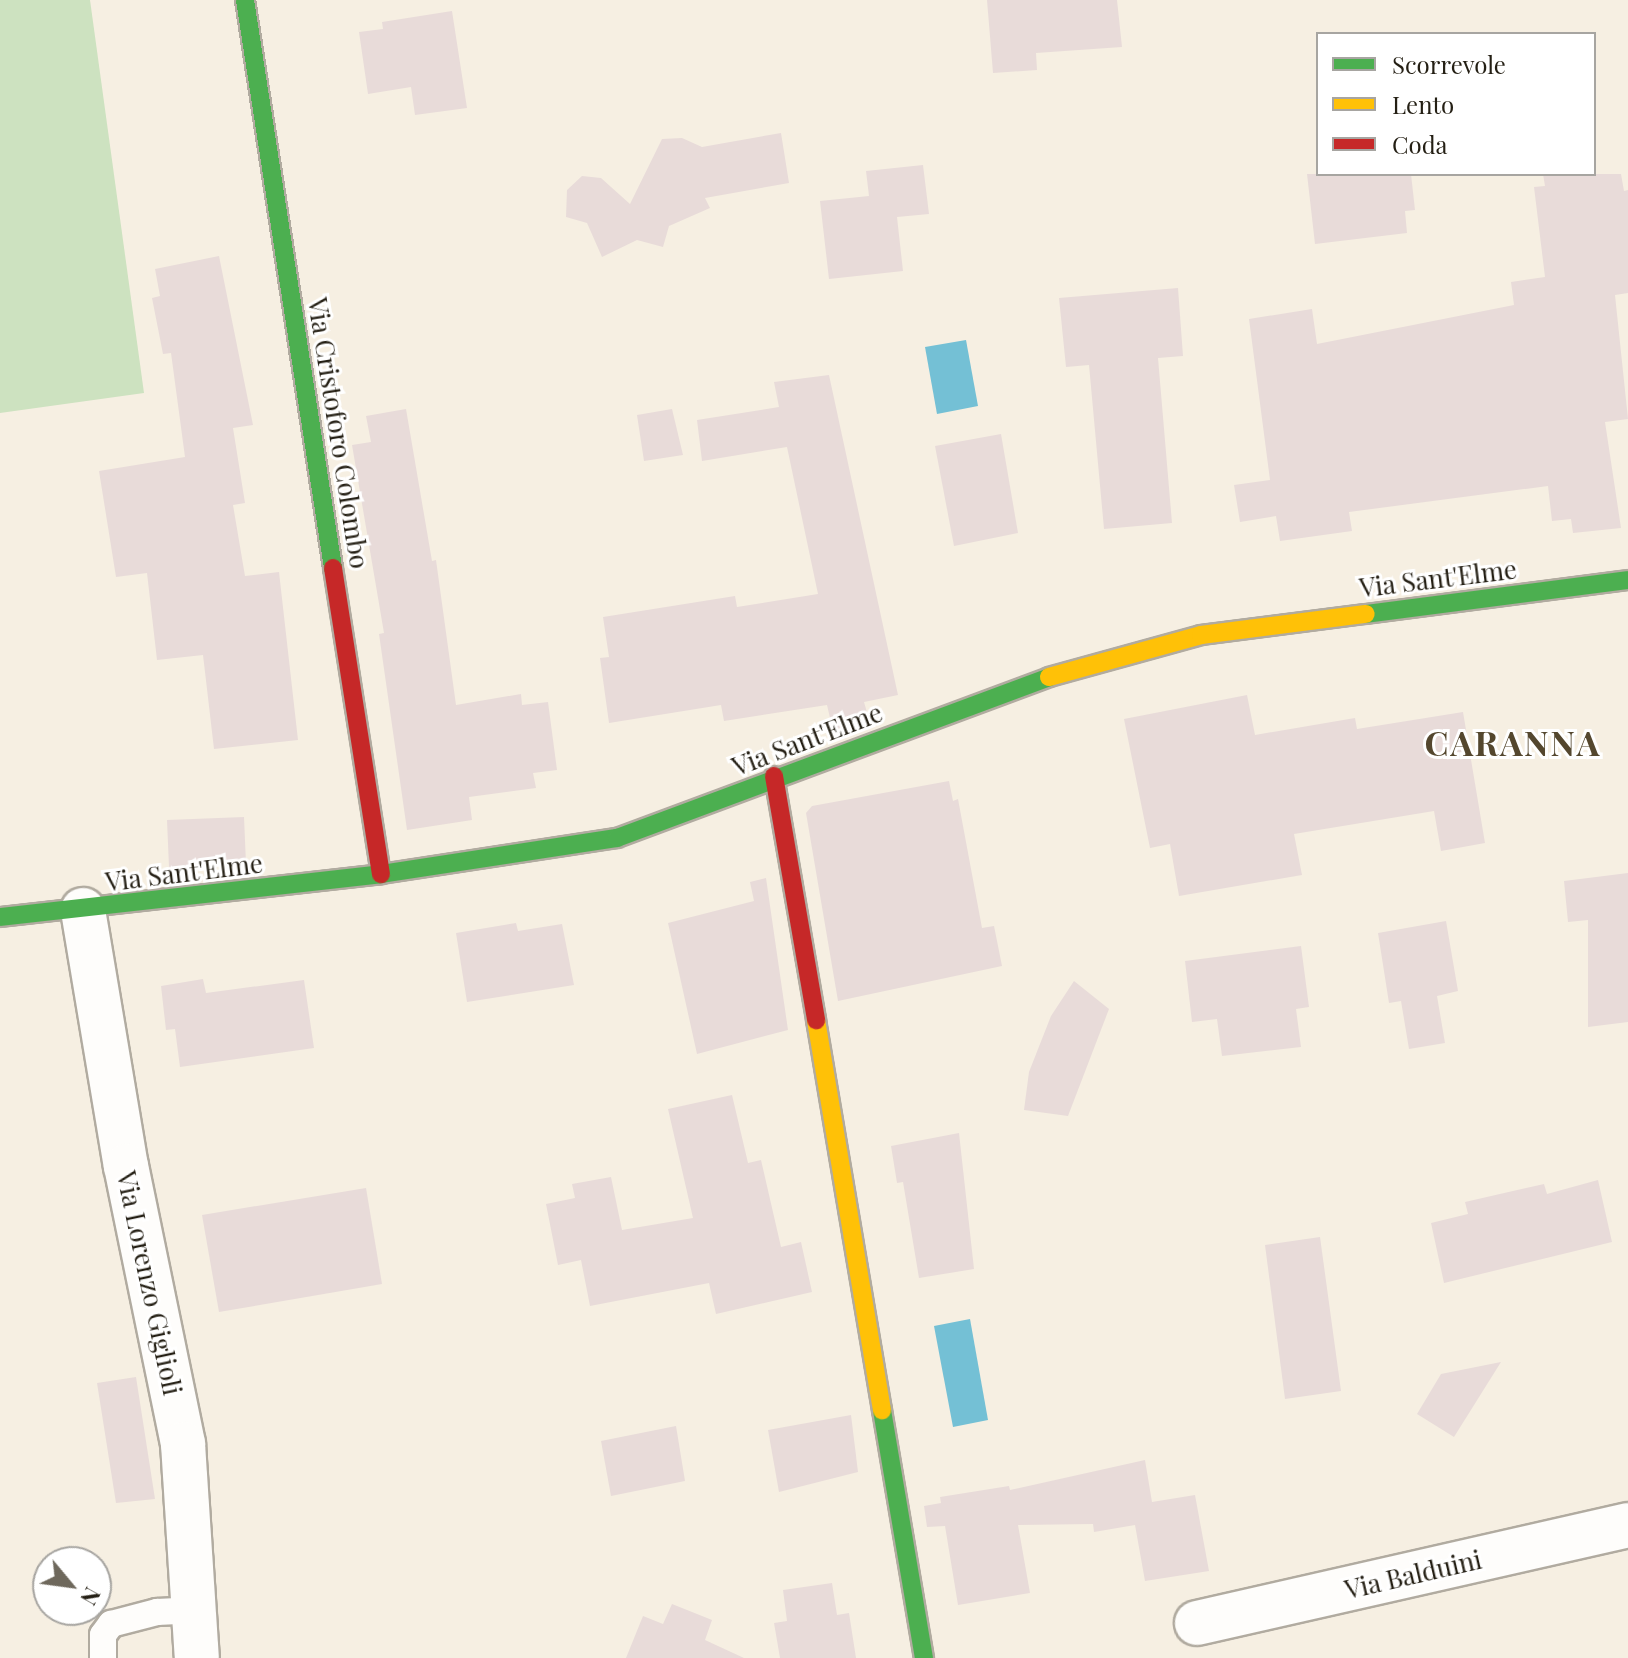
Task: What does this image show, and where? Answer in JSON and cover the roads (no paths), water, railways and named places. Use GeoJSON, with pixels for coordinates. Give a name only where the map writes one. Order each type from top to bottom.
{"type":"FeatureCollection","features":[{"type":"Feature","properties":{"kind":"street","name":"Via Cristoforo Colombo"},"geometry":{"type":"LineString","coordinates":[[245,0],[381,874]]}},
{"type":"Feature","properties":{"kind":"street","name":"Via Sant'Elme"},"geometry":{"type":"LineString","coordinates":[[0,917],[381,874],[617,838],[686,817],[774,776],[1045,678],[1201,635],[1628,580]]}},
{"type":"Feature","properties":{"kind":"street"},"geometry":{"type":"LineString","coordinates":[[774,776],[924,1658]]}},
{"type":"Feature","properties":{"kind":"street","name":"Via Lorenzo Giglioli"},"geometry":{"type":"LineString","coordinates":[[83,910],[126,1166],[183,1444],[198,1610],[197,1658]]}},
{"type":"Feature","properties":{"kind":"street","name":"Via Balduini"},"geometry":{"type":"LineString","coordinates":[[1197,1623],[1628,1525]]}},
{"type":"Feature","properties":{"kind":"lane"},"geometry":{"type":"LineString","coordinates":[[103,1658],[103,1635],[111,1624],[157,1612],[198,1610]]}},
{"type":"Feature","properties":{"kind":"water"},"geometry":{"type":"Polygon","coordinates":[[[966,340],[978,406],[937,414],[925,347],[966,340]]]}},
{"type":"Feature","properties":{"kind":"water"},"geometry":{"type":"Polygon","coordinates":[[[970,1319],[988,1420],[953,1427],[934,1326],[970,1319]]]}},
{"type":"Feature","properties":{"kind":"district","name":"CARANNA"},"geometry":{"type":"Point","coordinates":[1513,743]}}]}
